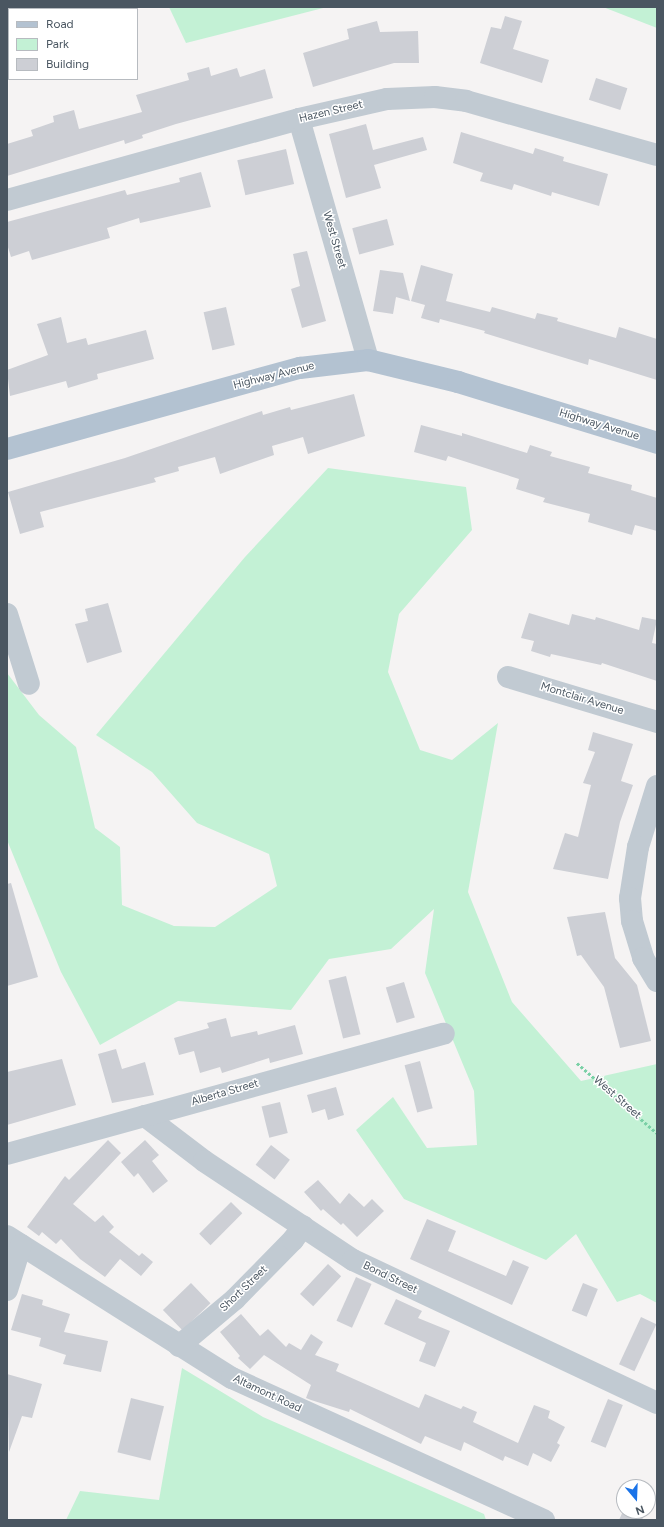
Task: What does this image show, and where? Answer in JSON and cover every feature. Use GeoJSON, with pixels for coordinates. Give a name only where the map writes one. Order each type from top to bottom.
{"type":"FeatureCollection","features":[{"type":"Feature","properties":{"kind":"main road","name":"Highway Avenue"},"geometry":{"type":"LineString","coordinates":[[7,449],[300,368],[368,360],[437,376],[657,442]]}},
{"type":"Feature","properties":{"kind":"street","name":"Hazen Street"},"geometry":{"type":"LineString","coordinates":[[7,200],[299,119],[388,99],[435,97],[466,101],[657,155]]}},
{"type":"Feature","properties":{"kind":"street","name":"West Street"},"geometry":{"type":"LineString","coordinates":[[299,119],[368,360]]}},
{"type":"Feature","properties":{"kind":"street"},"geometry":{"type":"LineString","coordinates":[[7,614],[29,684]]}},
{"type":"Feature","properties":{"kind":"street","name":"Montclair Avenue"},"geometry":{"type":"LineString","coordinates":[[508,677],[657,722]]}},
{"type":"Feature","properties":{"kind":"street"},"geometry":{"type":"LineString","coordinates":[[657,786],[638,847],[630,898],[632,921],[643,958],[657,981]]}},
{"type":"Feature","properties":{"kind":"street","name":"Alberta Street"},"geometry":{"type":"LineString","coordinates":[[7,1154],[444,1034]]}},
{"type":"Feature","properties":{"kind":"street","name":"Bond Street"},"geometry":{"type":"LineString","coordinates":[[145,1116],[204,1161],[353,1260],[657,1403]]}},
{"type":"Feature","properties":{"kind":"street","name":"Short Street"},"geometry":{"type":"LineString","coordinates":[[178,1346],[236,1299],[293,1240],[303,1226]]}},
{"type":"Feature","properties":{"kind":"street"},"geometry":{"type":"LineString","coordinates":[[7,1290],[14,1241]]}},
{"type":"Feature","properties":{"kind":"street","name":"Altamont Road"},"geometry":{"type":"LineString","coordinates":[[14,1241],[178,1346],[279,1402],[350,1431],[544,1520]]}},
{"type":"Feature","properties":{"kind":"path","name":"West Street"},"geometry":{"type":"LineString","coordinates":[[577,1063],[657,1133]]}},
{"type":"Feature","properties":{"kind":"green space"},"geometry":{"type":"Polygon","coordinates":[[[169,7],[327,7],[186,43],[169,7]]]}},
{"type":"Feature","properties":{"kind":"green space"},"geometry":{"type":"Polygon","coordinates":[[[603,7],[657,7],[657,28],[603,7]]]}},
{"type":"Feature","properties":{"kind":"green space"},"geometry":{"type":"Polygon","coordinates":[[[328,468],[466,487],[472,530],[399,614],[388,672],[420,750],[452,760],[498,723],[468,892],[512,1002],[581,1081],[657,1064],[657,1303],[640,1294],[617,1302],[576,1234],[546,1260],[404,1199],[356,1130],[393,1097],[427,1148],[477,1145],[474,1091],[425,973],[434,909],[391,949],[329,959],[291,1010],[178,1001],[100,1045],[61,972],[7,840],[7,673],[39,715],[76,747],[95,828],[120,847],[122,905],[174,926],[215,927],[277,886],[269,854],[197,823],[152,772],[96,735],[245,557],[328,468]]]}},
{"type":"Feature","properties":{"kind":"green space"},"geometry":{"type":"Polygon","coordinates":[[[182,1368],[263,1417],[484,1514],[486,1520],[66,1520],[80,1491],[159,1500],[182,1368]]]}},
{"type":"Feature","properties":{"kind":"building"},"geometry":{"type":"Polygon","coordinates":[[[505,16],[522,21],[513,49],[549,60],[542,83],[480,63],[491,27],[501,29],[505,16]]]}},
{"type":"Feature","properties":{"kind":"building"},"geometry":{"type":"Polygon","coordinates":[[[377,21],[380,32],[418,31],[419,63],[394,63],[313,87],[303,53],[349,39],[347,29],[377,21]]]}},
{"type":"Feature","properties":{"kind":"building"},"geometry":{"type":"Polygon","coordinates":[[[209,67],[211,76],[237,68],[240,77],[265,69],[273,98],[176,124],[142,135],[143,138],[125,144],[124,140],[7,176],[7,144],[33,136],[31,130],[54,122],[53,116],[74,110],[79,129],[142,112],[136,95],[189,80],[187,73],[209,67]]]}},
{"type":"Feature","properties":{"kind":"building"},"geometry":{"type":"Polygon","coordinates":[[[596,78],[627,88],[620,110],[589,100],[596,78]]]}},
{"type":"Feature","properties":{"kind":"building"},"geometry":{"type":"Polygon","coordinates":[[[366,124],[373,150],[423,137],[427,150],[374,165],[381,188],[346,198],[329,134],[366,124]]]}},
{"type":"Feature","properties":{"kind":"building"},"geometry":{"type":"Polygon","coordinates":[[[461,132],[533,154],[535,148],[564,157],[563,161],[608,174],[599,206],[552,192],[551,196],[514,184],[512,190],[480,181],[483,173],[453,163],[461,132]]]}},
{"type":"Feature","properties":{"kind":"building"},"geometry":{"type":"Polygon","coordinates":[[[286,149],[294,184],[245,195],[237,160],[286,149]]]}},
{"type":"Feature","properties":{"kind":"building"},"geometry":{"type":"Polygon","coordinates":[[[201,172],[211,207],[140,223],[139,218],[107,228],[110,238],[32,260],[29,251],[11,257],[7,244],[7,222],[125,190],[127,195],[180,182],[179,178],[201,172]]]}},
{"type":"Feature","properties":{"kind":"building"},"geometry":{"type":"Polygon","coordinates":[[[387,219],[394,245],[359,254],[352,228],[387,219]]]}},
{"type":"Feature","properties":{"kind":"building"},"geometry":{"type":"Polygon","coordinates":[[[307,251],[326,321],[302,328],[291,289],[300,286],[293,254],[307,251]]]}},
{"type":"Feature","properties":{"kind":"building"},"geometry":{"type":"Polygon","coordinates":[[[421,265],[453,274],[446,301],[490,312],[492,307],[535,319],[537,313],[558,318],[557,321],[616,338],[619,327],[657,339],[657,380],[589,359],[588,365],[484,333],[485,331],[440,319],[439,323],[421,318],[425,305],[411,301],[421,265]]]}},
{"type":"Feature","properties":{"kind":"building"},"geometry":{"type":"Polygon","coordinates":[[[380,270],[403,273],[410,301],[396,297],[393,314],[373,311],[380,270]]]}},
{"type":"Feature","properties":{"kind":"building"},"geometry":{"type":"Polygon","coordinates":[[[226,307],[235,345],[212,350],[204,312],[226,307]]]}},
{"type":"Feature","properties":{"kind":"building"},"geometry":{"type":"Polygon","coordinates":[[[61,317],[67,343],[86,338],[88,345],[146,330],[154,359],[97,374],[98,379],[68,388],[66,381],[10,396],[7,370],[48,355],[37,324],[61,317]]]}},
{"type":"Feature","properties":{"kind":"building"},"geometry":{"type":"Polygon","coordinates":[[[354,394],[365,436],[308,454],[303,437],[272,446],[274,455],[220,474],[215,457],[178,467],[179,471],[154,478],[156,482],[40,512],[44,527],[20,534],[8,492],[125,458],[262,411],[263,415],[290,407],[291,410],[354,394]]]}},
{"type":"Feature","properties":{"kind":"building"},"geometry":{"type":"Polygon","coordinates":[[[421,425],[462,436],[462,433],[527,453],[530,445],[552,452],[550,456],[590,467],[588,473],[632,485],[631,490],[657,498],[657,531],[635,525],[632,535],[588,522],[590,514],[543,502],[545,498],[516,489],[519,479],[448,456],[446,461],[414,452],[421,425]]]}},
{"type":"Feature","properties":{"kind":"building"},"geometry":{"type":"Polygon","coordinates":[[[108,603],[122,652],[87,663],[75,624],[88,621],[85,609],[108,603]]]}},
{"type":"Feature","properties":{"kind":"building"},"geometry":{"type":"Polygon","coordinates":[[[529,613],[569,625],[572,614],[595,620],[596,617],[639,630],[642,617],[657,620],[652,643],[657,644],[657,681],[602,663],[601,665],[551,654],[550,657],[531,651],[534,641],[521,638],[529,613]]]}},
{"type":"Feature","properties":{"kind":"building"},"geometry":{"type":"Polygon","coordinates":[[[593,732],[633,744],[621,781],[633,785],[620,822],[608,879],[553,869],[565,833],[578,837],[591,785],[583,783],[595,752],[588,750],[593,732]]]}},
{"type":"Feature","properties":{"kind":"building"},"geometry":{"type":"Polygon","coordinates":[[[11,883],[38,977],[7,986],[7,884],[11,883]]]}},
{"type":"Feature","properties":{"kind":"building"},"geometry":{"type":"Polygon","coordinates":[[[605,912],[615,958],[637,985],[651,1041],[620,1048],[604,987],[581,955],[577,956],[567,917],[605,912]]]}},
{"type":"Feature","properties":{"kind":"building"},"geometry":{"type":"Polygon","coordinates":[[[346,976],[361,1034],[343,1039],[329,980],[346,976]]]}},
{"type":"Feature","properties":{"kind":"building"},"geometry":{"type":"Polygon","coordinates":[[[404,982],[415,1017],[397,1023],[386,988],[404,982]]]}},
{"type":"Feature","properties":{"kind":"building"},"geometry":{"type":"Polygon","coordinates":[[[226,1018],[231,1037],[257,1031],[258,1035],[295,1025],[303,1054],[270,1063],[269,1058],[222,1073],[220,1067],[200,1073],[194,1051],[179,1055],[174,1038],[209,1028],[207,1023],[226,1018]]]}},
{"type":"Feature","properties":{"kind":"building"},"geometry":{"type":"Polygon","coordinates":[[[116,1049],[122,1069],[145,1062],[154,1095],[112,1103],[98,1054],[116,1049]]]}},
{"type":"Feature","properties":{"kind":"building"},"geometry":{"type":"Polygon","coordinates":[[[62,1059],[76,1105],[7,1125],[7,1072],[62,1059]]]}},
{"type":"Feature","properties":{"kind":"building"},"geometry":{"type":"Polygon","coordinates":[[[420,1061],[433,1108],[417,1112],[405,1065],[420,1061]]]}},
{"type":"Feature","properties":{"kind":"building"},"geometry":{"type":"Polygon","coordinates":[[[336,1087],[344,1115],[328,1120],[325,1109],[312,1113],[307,1095],[336,1087]]]}},
{"type":"Feature","properties":{"kind":"building"},"geometry":{"type":"Polygon","coordinates":[[[280,1102],[288,1133],[269,1138],[262,1107],[280,1102]]]}},
{"type":"Feature","properties":{"kind":"building"},"geometry":{"type":"Polygon","coordinates":[[[108,1140],[121,1153],[73,1204],[95,1222],[103,1215],[114,1227],[109,1232],[139,1256],[142,1253],[153,1262],[141,1276],[120,1259],[105,1277],[80,1259],[61,1239],[56,1244],[42,1232],[39,1236],[27,1227],[65,1176],[69,1180],[108,1140]]]}},
{"type":"Feature","properties":{"kind":"building"},"geometry":{"type":"Polygon","coordinates":[[[145,1140],[159,1155],[152,1161],[168,1181],[153,1193],[138,1173],[134,1177],[121,1162],[145,1140]]]}},
{"type":"Feature","properties":{"kind":"building"},"geometry":{"type":"Polygon","coordinates":[[[271,1145],[290,1160],[275,1179],[256,1165],[271,1145]]]}},
{"type":"Feature","properties":{"kind":"building"},"geometry":{"type":"Polygon","coordinates":[[[318,1180],[340,1204],[349,1193],[364,1207],[372,1199],[384,1211],[357,1237],[343,1223],[341,1225],[323,1209],[321,1211],[304,1192],[318,1180]]]}},
{"type":"Feature","properties":{"kind":"building"},"geometry":{"type":"Polygon","coordinates":[[[231,1202],[242,1213],[210,1245],[199,1234],[231,1202]]]}},
{"type":"Feature","properties":{"kind":"building"},"geometry":{"type":"Polygon","coordinates":[[[427,1219],[456,1231],[448,1251],[506,1276],[513,1260],[529,1267],[512,1305],[410,1259],[427,1219]]]}},
{"type":"Feature","properties":{"kind":"building"},"geometry":{"type":"Polygon","coordinates":[[[328,1264],[341,1276],[313,1306],[300,1294],[328,1264]]]}},
{"type":"Feature","properties":{"kind":"building"},"geometry":{"type":"Polygon","coordinates":[[[356,1277],[372,1284],[352,1328],[336,1321],[356,1277]]]}},
{"type":"Feature","properties":{"kind":"building"},"geometry":{"type":"Polygon","coordinates":[[[191,1283],[210,1303],[182,1330],[163,1310],[191,1283]]]}},
{"type":"Feature","properties":{"kind":"building"},"geometry":{"type":"Polygon","coordinates":[[[583,1283],[598,1289],[587,1317],[572,1311],[583,1283]]]}},
{"type":"Feature","properties":{"kind":"building"},"geometry":{"type":"Polygon","coordinates":[[[22,1294],[43,1300],[42,1305],[70,1314],[64,1332],[108,1341],[101,1372],[63,1364],[66,1355],[39,1346],[41,1338],[11,1330],[22,1294]]]}},
{"type":"Feature","properties":{"kind":"building"},"geometry":{"type":"Polygon","coordinates":[[[396,1299],[422,1311],[418,1318],[450,1331],[435,1367],[419,1361],[426,1343],[384,1324],[396,1299]]]}},
{"type":"Feature","properties":{"kind":"building"},"geometry":{"type":"Polygon","coordinates":[[[241,1314],[260,1336],[268,1329],[286,1347],[289,1343],[301,1350],[311,1334],[323,1342],[315,1355],[339,1364],[336,1371],[419,1408],[425,1394],[461,1409],[463,1406],[477,1412],[473,1422],[518,1443],[534,1405],[550,1411],[548,1418],[565,1427],[557,1443],[560,1445],[551,1462],[533,1453],[528,1466],[505,1456],[503,1461],[464,1442],[461,1451],[425,1436],[421,1444],[350,1409],[349,1412],[306,1398],[311,1385],[264,1355],[250,1369],[238,1358],[240,1356],[220,1332],[241,1314]]]}},
{"type":"Feature","properties":{"kind":"building"},"geometry":{"type":"Polygon","coordinates":[[[641,1317],[656,1324],[634,1371],[619,1364],[641,1317]]]}},
{"type":"Feature","properties":{"kind":"building"},"geometry":{"type":"Polygon","coordinates":[[[7,1374],[42,1384],[32,1418],[22,1416],[9,1452],[7,1374]]]}},
{"type":"Feature","properties":{"kind":"building"},"geometry":{"type":"Polygon","coordinates":[[[131,1398],[164,1406],[150,1461],[117,1452],[131,1398]]]}},
{"type":"Feature","properties":{"kind":"building"},"geometry":{"type":"Polygon","coordinates":[[[608,1399],[623,1405],[606,1448],[591,1442],[608,1399]]]}},
{"type":"Feature","properties":{"kind":"building"},"geometry":{"type":"Polygon","coordinates":[[[619,1519],[642,1519],[642,1520],[619,1519]]]}}]}
